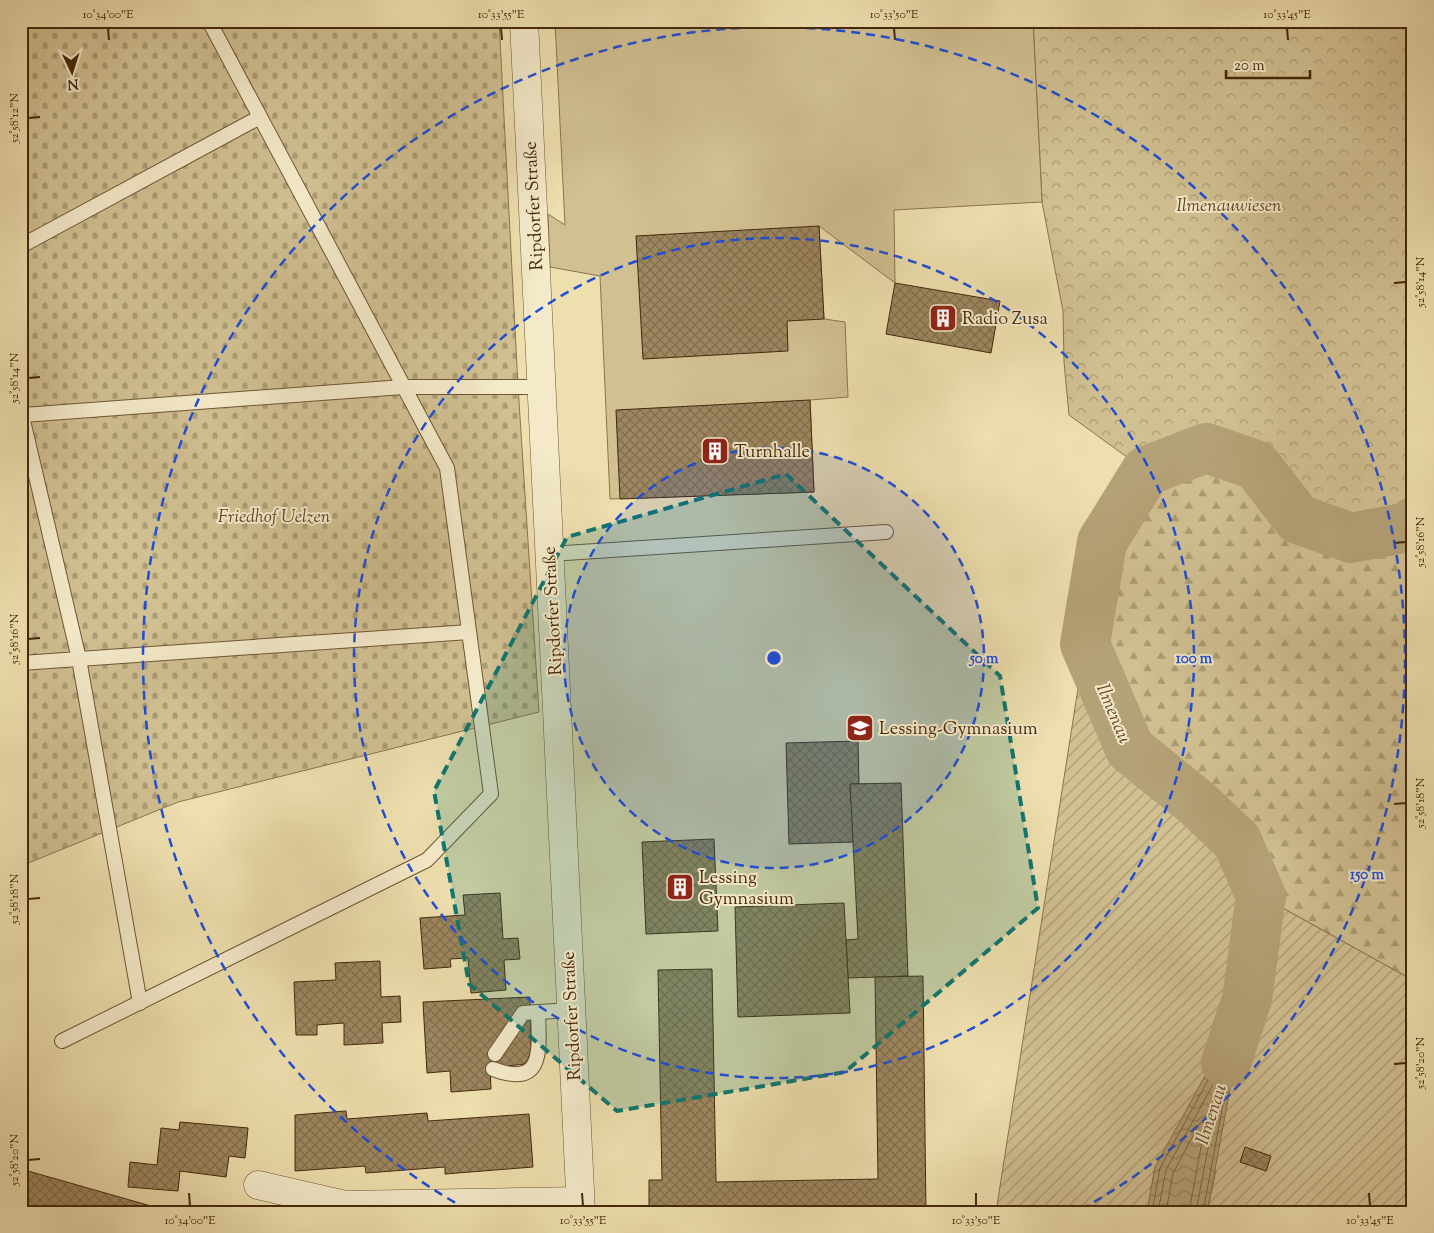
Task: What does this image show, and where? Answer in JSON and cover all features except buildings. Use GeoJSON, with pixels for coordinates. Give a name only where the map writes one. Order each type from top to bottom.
{"type":"FeatureCollection","features":[{"type":"Feature","properties":{"kind":"street","name":"Ripdorfer Straße"},"geometry":{"type":"LineString","coordinates":[[258,1185],[345,1205],[580,1206],[524,21]]}},
{"type":"Feature","properties":{"kind":"lane"},"geometry":{"type":"LineString","coordinates":[[62,1041],[426,860],[491,794],[447,468],[209,21]]}},
{"type":"Feature","properties":{"kind":"lane"},"geometry":{"type":"LineString","coordinates":[[21,246],[260,117]]}},
{"type":"Feature","properties":{"kind":"lane"},"geometry":{"type":"LineString","coordinates":[[140,1003],[79,660],[22,413],[403,387],[542,386]]}},
{"type":"Feature","properties":{"kind":"lane"},"geometry":{"type":"LineString","coordinates":[[550,554],[886,532]]}},
{"type":"Feature","properties":{"kind":"lane"},"geometry":{"type":"LineString","coordinates":[[21,663],[469,632]]}},
{"type":"Feature","properties":{"kind":"lane"},"geometry":{"type":"LineString","coordinates":[[495,1054],[523,1013],[571,1010]]}},
{"type":"Feature","properties":{"kind":"lane"},"geometry":{"type":"LineString","coordinates":[[493,1070],[512,1076],[522,1074],[536,1063],[539,1048],[538,1012]]}},
{"type":"Feature","properties":{"kind":"highlighted area"},"geometry":{"type":"Polygon","coordinates":[[[786,474],[1000,676],[1038,908],[845,1072],[617,1111],[469,984],[434,791],[567,537],[786,474]]]}},
{"type":"Feature","properties":{"kind":"green space","name":"Friedhof Uelzen"},"geometry":{"type":"Polygon","coordinates":[[[21,21],[499,21],[518,386],[539,712],[178,802],[21,866],[21,21]]]}},
{"type":"Feature","properties":{"kind":"green space"},"geometry":{"type":"Polygon","coordinates":[[[555,21],[1033,21],[1042,202],[894,210],[895,283],[819,226],[824,319],[845,322],[848,397],[810,400],[814,492],[610,499],[600,276],[550,267],[548,214],[565,225],[555,21]]]}},
{"type":"Feature","properties":{"kind":"green space","name":"Ilmenauwiesen"},"geometry":{"type":"Polygon","coordinates":[[[1033,21],[1413,21],[1413,522],[1408,527],[1351,538],[1298,519],[1256,465],[1207,448],[1146,471],[1069,415],[1064,362],[1063,311],[1042,202],[1033,21]]]}},
{"type":"Feature","properties":{"kind":"green space"},"geometry":{"type":"Polygon","coordinates":[[[1206,448],[1256,465],[1298,519],[1352,538],[1408,527],[1413,522],[1413,945],[1407,977],[1261,896],[1237,841],[1197,803],[1130,749],[1085,644],[1102,542],[1146,471],[1206,448]]]}},
{"type":"Feature","properties":{"kind":"green space"},"geometry":{"type":"Polygon","coordinates":[[[1085,644],[1130,749],[1197,803],[1237,841],[1261,896],[1407,977],[1413,945],[1413,1212],[1207,1212],[1216,1171],[1155,1167],[1147,1212],[996,1212],[1085,644]]]}},
{"type":"Feature","properties":{"kind":"water"},"geometry":{"type":"Polygon","coordinates":[[[1247,999],[1207,1212],[1147,1212],[1155,1167],[1247,999]]]}},
{"type":"Feature","properties":{"kind":"waterway","name":"Ilmenau"},"geometry":{"type":"LineString","coordinates":[[1226,1063],[1247,999],[1261,896],[1237,841],[1197,803],[1130,749],[1085,644],[1102,542],[1146,471],[1206,448],[1256,465],[1298,519],[1351,538],[1408,527],[1413,522]]}},
{"type":"Feature","properties":{"kind":"place","name":"Radio Zusa"},"geometry":{"type":"Point","coordinates":[943,318]}},
{"type":"Feature","properties":{"kind":"place","name":"Turnhalle"},"geometry":{"type":"Point","coordinates":[715,451]}},
{"type":"Feature","properties":{"kind":"place","name":"Lessing-Gymnasium"},"geometry":{"type":"Point","coordinates":[860,728]}},
{"type":"Feature","properties":{"kind":"place","name":"Lessing Gymnasium"},"geometry":{"type":"Point","coordinates":[680,887]}}]}
